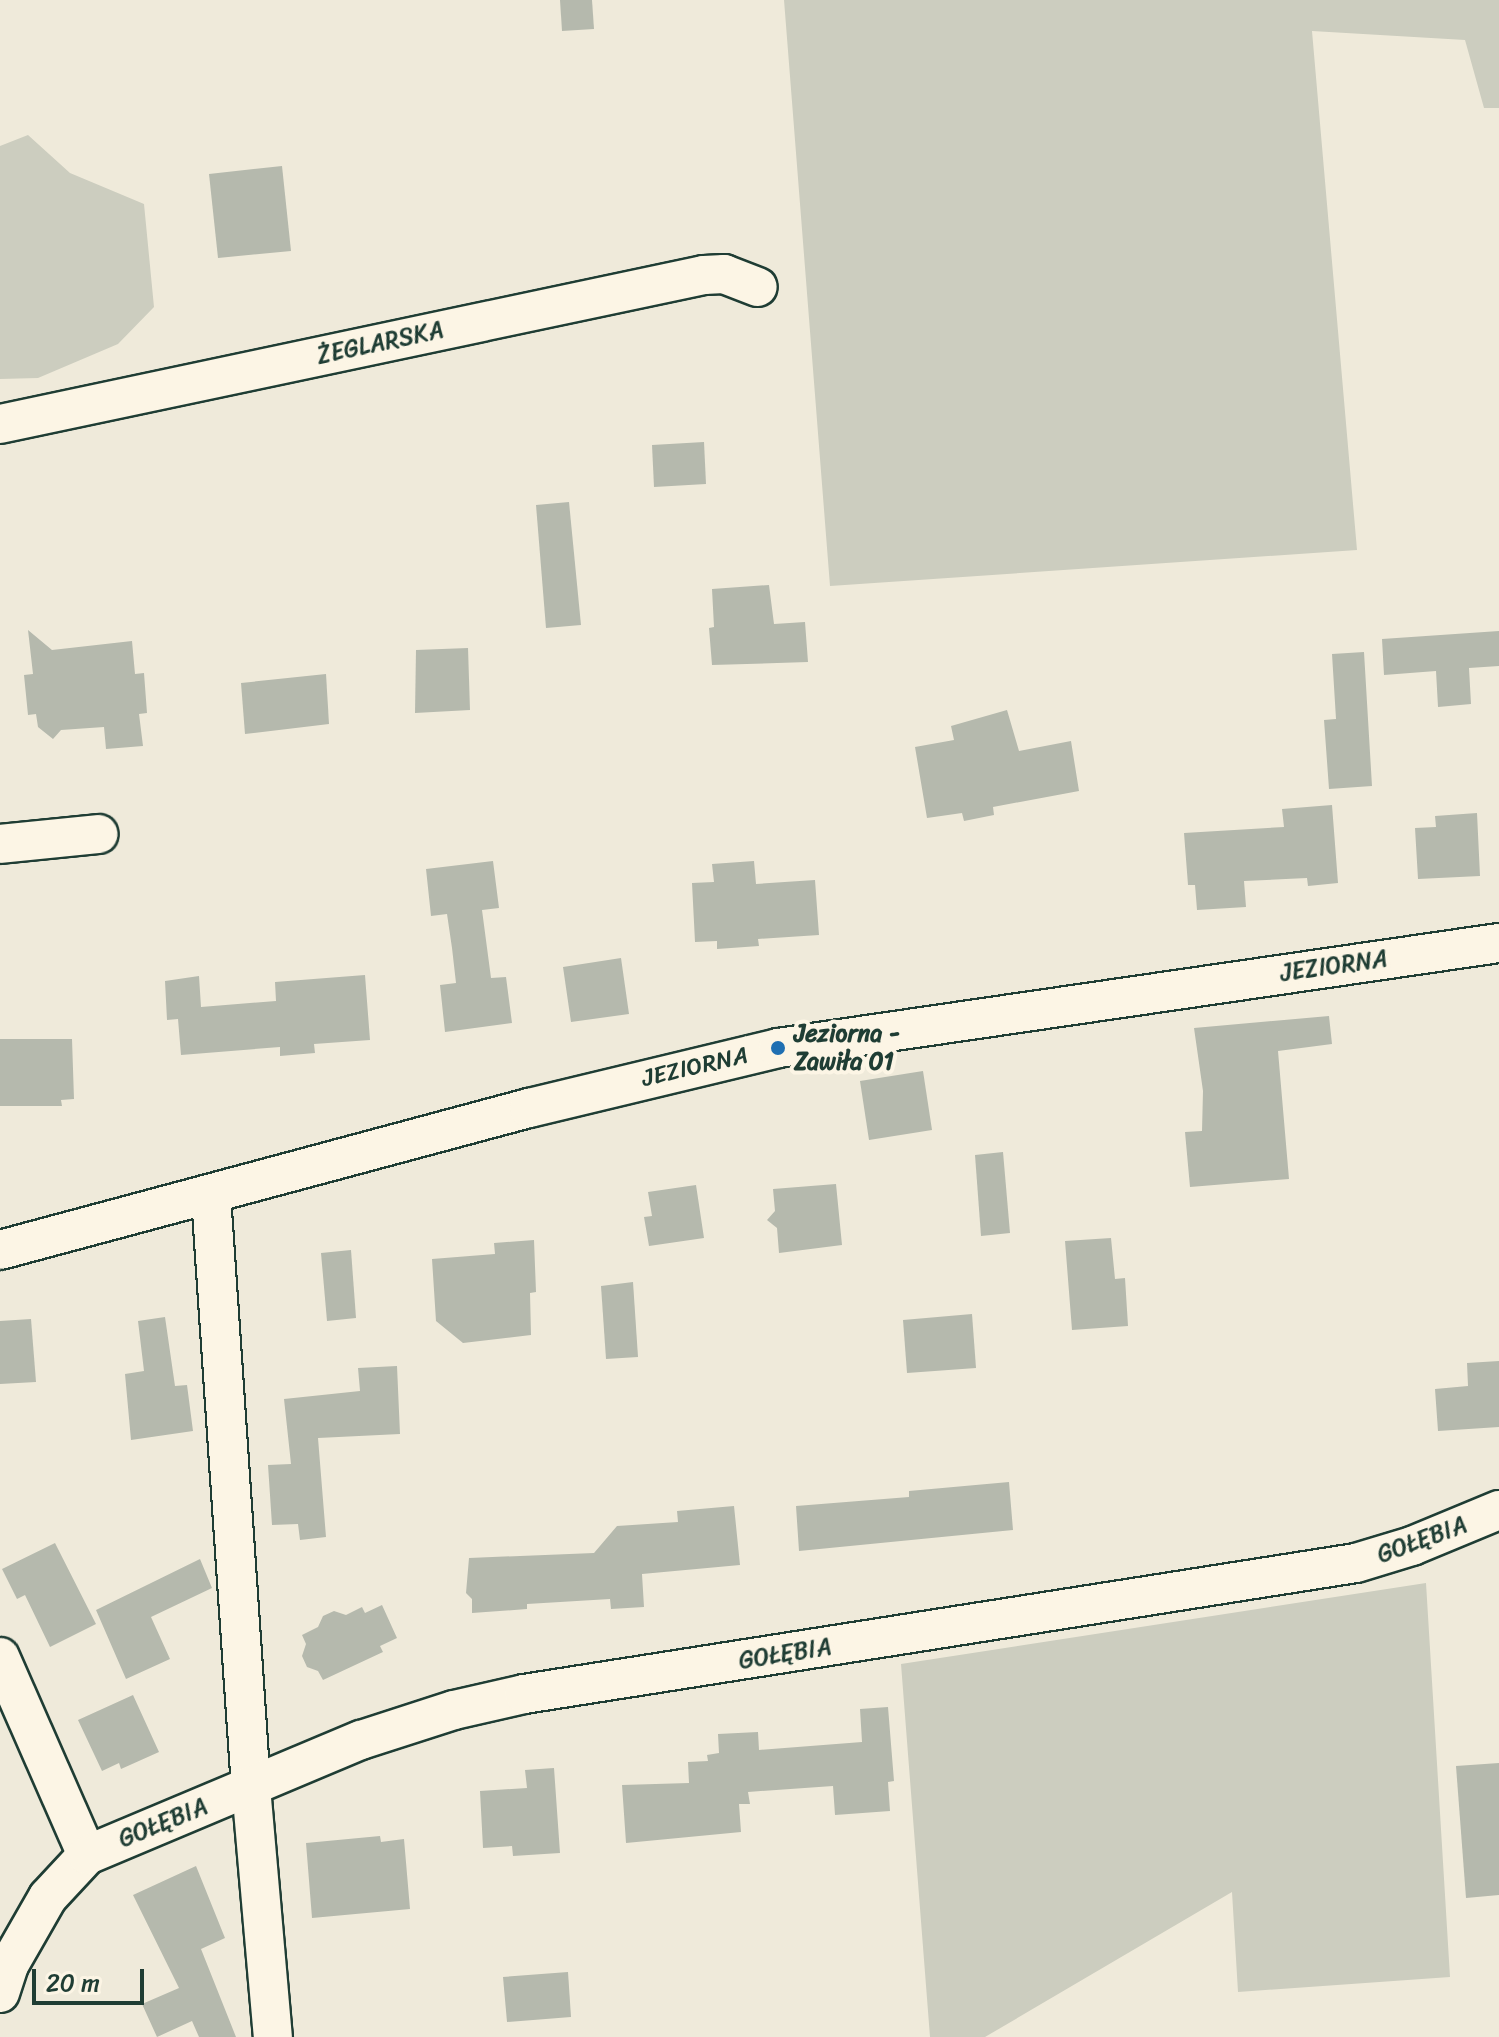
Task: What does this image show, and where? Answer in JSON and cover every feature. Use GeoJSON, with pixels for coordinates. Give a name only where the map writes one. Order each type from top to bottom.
{"type":"FeatureCollection","features":[{"type":"Feature","properties":{"kind":"street","name":"ŻEGLARSKA"},"geometry":{"type":"LineString","coordinates":[[0,424],[704,275],[724,274],[758,287]]}},
{"type":"Feature","properties":{"kind":"street"},"geometry":{"type":"LineString","coordinates":[[0,844],[98,834]]}},
{"type":"Feature","properties":{"kind":"street","name":"JEZIORNA"},"geometry":{"type":"LineString","coordinates":[[0,1250],[211,1196],[529,1108],[778,1048],[1499,943]]}},
{"type":"Feature","properties":{"kind":"street"},"geometry":{"type":"LineString","coordinates":[[211,1196],[251,1787],[273,2037]]}},
{"type":"Feature","properties":{"kind":"street","name":"GOŁĘBIA"},"geometry":{"type":"LineString","coordinates":[[0,1993],[9,1965],[48,1897],[87,1855],[361,1740],[454,1710],[510,1697],[1356,1563],[1412,1546],[1499,1510]]}},
{"type":"Feature","properties":{"kind":"street"},"geometry":{"type":"LineString","coordinates":[[0,1657],[87,1855]]}},
{"type":"Feature","properties":{"kind":"shaded area"},"geometry":{"type":"Polygon","coordinates":[[[784,0],[1499,0],[1499,108],[1484,108],[1465,40],[1312,31],[1357,550],[830,586],[784,0]]]}},
{"type":"Feature","properties":{"kind":"shaded area"},"geometry":{"type":"Polygon","coordinates":[[[28,135],[70,173],[144,204],[154,307],[118,344],[38,378],[0,379],[0,146],[28,135]]]}},
{"type":"Feature","properties":{"kind":"shaded area"},"geometry":{"type":"Polygon","coordinates":[[[1426,1583],[1450,1977],[1238,1992],[1232,1892],[985,2037],[930,2037],[901,1664],[1426,1583]]]}},
{"type":"Feature","properties":{"kind":"building"},"geometry":{"type":"Polygon","coordinates":[[[560,0],[592,0],[594,29],[562,31],[560,0]]]}},
{"type":"Feature","properties":{"kind":"building"},"geometry":{"type":"Polygon","coordinates":[[[282,166],[291,251],[218,258],[209,174],[282,166]]]}},
{"type":"Feature","properties":{"kind":"building"},"geometry":{"type":"Polygon","coordinates":[[[704,442],[706,484],[654,487],[652,445],[704,442]]]}},
{"type":"Feature","properties":{"kind":"building"},"geometry":{"type":"Polygon","coordinates":[[[569,502],[581,625],[546,628],[536,505],[569,502]]]}},
{"type":"Feature","properties":{"kind":"building"},"geometry":{"type":"Polygon","coordinates":[[[769,585],[774,624],[805,622],[808,662],[712,665],[709,628],[714,627],[712,589],[769,585]]]}},
{"type":"Feature","properties":{"kind":"building"},"geometry":{"type":"Polygon","coordinates":[[[28,630],[52,650],[132,641],[135,674],[144,673],[147,713],[139,714],[143,746],[106,749],[104,727],[61,730],[53,739],[38,727],[36,714],[28,715],[24,675],[33,674],[28,630]]]}},
{"type":"Feature","properties":{"kind":"building"},"geometry":{"type":"Polygon","coordinates":[[[1499,631],[1499,666],[1469,668],[1471,704],[1438,707],[1436,671],[1384,675],[1382,639],[1499,631]]]}},
{"type":"Feature","properties":{"kind":"building"},"geometry":{"type":"Polygon","coordinates":[[[468,648],[470,710],[415,713],[416,650],[468,648]]]}},
{"type":"Feature","properties":{"kind":"building"},"geometry":{"type":"Polygon","coordinates":[[[1364,652],[1372,786],[1329,789],[1324,720],[1336,719],[1332,654],[1364,652]]]}},
{"type":"Feature","properties":{"kind":"building"},"geometry":{"type":"Polygon","coordinates":[[[326,674],[329,724],[245,734],[241,683],[326,674]]]}},
{"type":"Feature","properties":{"kind":"building"},"geometry":{"type":"Polygon","coordinates":[[[1007,710],[1019,751],[1071,741],[1079,791],[993,807],[994,815],[964,821],[962,813],[927,818],[915,747],[954,740],[951,726],[1007,710]]]}},
{"type":"Feature","properties":{"kind":"building"},"geometry":{"type":"Polygon","coordinates":[[[1332,805],[1338,883],[1308,886],[1307,878],[1244,881],[1246,907],[1197,910],[1195,885],[1188,885],[1184,833],[1284,827],[1282,809],[1332,805]]]}},
{"type":"Feature","properties":{"kind":"building"},"geometry":{"type":"Polygon","coordinates":[[[1477,813],[1480,876],[1418,879],[1415,828],[1436,827],[1435,816],[1477,813]]]}},
{"type":"Feature","properties":{"kind":"building"},"geometry":{"type":"Polygon","coordinates":[[[493,861],[499,908],[482,910],[491,978],[506,977],[512,1023],[445,1032],[440,985],[456,983],[452,948],[447,914],[431,916],[426,869],[493,861]]]}},
{"type":"Feature","properties":{"kind":"building"},"geometry":{"type":"Polygon","coordinates":[[[754,861],[756,884],[815,880],[819,935],[758,939],[759,946],[717,949],[717,941],[695,942],[692,883],[714,882],[712,864],[754,861]]]}},
{"type":"Feature","properties":{"kind":"building"},"geometry":{"type":"Polygon","coordinates":[[[621,958],[629,1014],[571,1022],[563,967],[621,958]]]}},
{"type":"Feature","properties":{"kind":"building"},"geometry":{"type":"Polygon","coordinates":[[[365,975],[370,1040],[314,1044],[315,1053],[280,1056],[280,1047],[181,1055],[178,1019],[167,1020],[165,981],[199,976],[201,1007],[276,1001],[275,982],[365,975]]]}},
{"type":"Feature","properties":{"kind":"building"},"geometry":{"type":"Polygon","coordinates":[[[1329,1016],[1332,1044],[1278,1051],[1289,1179],[1190,1187],[1185,1132],[1202,1131],[1203,1091],[1194,1028],[1329,1016]]]}},
{"type":"Feature","properties":{"kind":"building"},"geometry":{"type":"Polygon","coordinates":[[[0,1039],[72,1039],[74,1099],[61,1100],[62,1106],[0,1106],[0,1039]]]}},
{"type":"Feature","properties":{"kind":"building"},"geometry":{"type":"Polygon","coordinates":[[[923,1071],[932,1130],[869,1140],[860,1081],[923,1071]]]}},
{"type":"Feature","properties":{"kind":"building"},"geometry":{"type":"Polygon","coordinates":[[[1003,1152],[1010,1233],[981,1236],[975,1155],[1003,1152]]]}},
{"type":"Feature","properties":{"kind":"building"},"geometry":{"type":"Polygon","coordinates":[[[836,1184],[842,1245],[779,1253],[777,1228],[767,1220],[775,1211],[773,1189],[836,1184]]]}},
{"type":"Feature","properties":{"kind":"building"},"geometry":{"type":"Polygon","coordinates":[[[696,1185],[704,1238],[649,1246],[644,1217],[652,1216],[648,1192],[696,1185]]]}},
{"type":"Feature","properties":{"kind":"building"},"geometry":{"type":"Polygon","coordinates":[[[1111,1238],[1115,1279],[1125,1278],[1128,1326],[1072,1330],[1065,1241],[1111,1238]]]}},
{"type":"Feature","properties":{"kind":"building"},"geometry":{"type":"Polygon","coordinates":[[[534,1240],[536,1292],[530,1293],[531,1335],[463,1343],[436,1321],[432,1259],[495,1254],[494,1243],[534,1240]]]}},
{"type":"Feature","properties":{"kind":"building"},"geometry":{"type":"Polygon","coordinates":[[[351,1250],[356,1318],[327,1321],[321,1253],[351,1250]]]}},
{"type":"Feature","properties":{"kind":"building"},"geometry":{"type":"Polygon","coordinates":[[[633,1282],[638,1357],[606,1359],[601,1286],[633,1282]]]}},
{"type":"Feature","properties":{"kind":"building"},"geometry":{"type":"Polygon","coordinates":[[[972,1314],[976,1368],[907,1373],[903,1320],[972,1314]]]}},
{"type":"Feature","properties":{"kind":"building"},"geometry":{"type":"Polygon","coordinates":[[[165,1317],[175,1386],[187,1385],[193,1431],[131,1440],[125,1374],[144,1371],[138,1321],[165,1317]]]}},
{"type":"Feature","properties":{"kind":"building"},"geometry":{"type":"Polygon","coordinates":[[[31,1319],[36,1382],[0,1384],[0,1321],[31,1319]]]}},
{"type":"Feature","properties":{"kind":"building"},"geometry":{"type":"Polygon","coordinates":[[[1499,1361],[1499,1427],[1438,1431],[1435,1389],[1468,1386],[1467,1363],[1499,1361]]]}},
{"type":"Feature","properties":{"kind":"building"},"geometry":{"type":"Polygon","coordinates":[[[397,1366],[400,1434],[318,1438],[326,1537],[300,1540],[298,1524],[272,1525],[268,1465],[291,1464],[284,1399],[360,1391],[358,1368],[397,1366]]]}},
{"type":"Feature","properties":{"kind":"building"},"geometry":{"type":"Polygon","coordinates":[[[1009,1482],[1013,1530],[799,1551],[796,1506],[909,1497],[909,1491],[1009,1482]]]}},
{"type":"Feature","properties":{"kind":"building"},"geometry":{"type":"Polygon","coordinates":[[[734,1506],[740,1565],[642,1574],[644,1607],[611,1609],[610,1599],[527,1604],[527,1609],[472,1613],[472,1599],[466,1593],[469,1558],[594,1553],[617,1526],[678,1522],[677,1511],[734,1506]]]}},
{"type":"Feature","properties":{"kind":"building"},"geometry":{"type":"Polygon","coordinates":[[[55,1543],[96,1624],[50,1647],[25,1595],[17,1599],[2,1569],[55,1543]]]}},
{"type":"Feature","properties":{"kind":"building"},"geometry":{"type":"Polygon","coordinates":[[[200,1559],[212,1588],[151,1617],[170,1659],[126,1679],[96,1610],[200,1559]]]}},
{"type":"Feature","properties":{"kind":"building"},"geometry":{"type":"Polygon","coordinates":[[[382,1605],[397,1638],[380,1646],[383,1652],[323,1680],[318,1671],[307,1667],[302,1656],[306,1644],[302,1635],[318,1627],[323,1616],[334,1611],[346,1615],[362,1607],[365,1613],[382,1605]]]}},
{"type":"Feature","properties":{"kind":"building"},"geometry":{"type":"Polygon","coordinates":[[[133,1695],[159,1752],[121,1769],[119,1763],[102,1771],[78,1720],[133,1695]]]}},
{"type":"Feature","properties":{"kind":"building"},"geometry":{"type":"Polygon","coordinates":[[[888,1707],[894,1781],[888,1782],[890,1811],[835,1815],[833,1786],[748,1792],[750,1804],[739,1804],[741,1832],[626,1843],[622,1785],[689,1783],[688,1762],[708,1761],[707,1755],[719,1753],[718,1734],[758,1732],[759,1750],[862,1742],[860,1709],[888,1707]]]}},
{"type":"Feature","properties":{"kind":"building"},"geometry":{"type":"Polygon","coordinates":[[[1499,1763],[1499,1895],[1466,1898],[1456,1766],[1499,1763]]]}},
{"type":"Feature","properties":{"kind":"building"},"geometry":{"type":"Polygon","coordinates":[[[554,1768],[560,1853],[513,1856],[512,1846],[483,1848],[480,1791],[527,1788],[525,1770],[554,1768]]]}},
{"type":"Feature","properties":{"kind":"building"},"geometry":{"type":"Polygon","coordinates":[[[380,1836],[381,1842],[404,1839],[410,1909],[312,1918],[306,1843],[380,1836]]]}},
{"type":"Feature","properties":{"kind":"building"},"geometry":{"type":"Polygon","coordinates":[[[196,1866],[225,1938],[201,1949],[236,2037],[199,2037],[192,2021],[157,2037],[142,2004],[179,1988],[133,1895],[196,1866]]]}},
{"type":"Feature","properties":{"kind":"building"},"geometry":{"type":"Polygon","coordinates":[[[568,1972],[571,2017],[507,2022],[503,1977],[568,1972]]]}},
{"type":"Feature","properties":{"kind":"place","name":"Jeziorna - Zawiła 01"},"geometry":{"type":"Point","coordinates":[778,1048]}}]}
